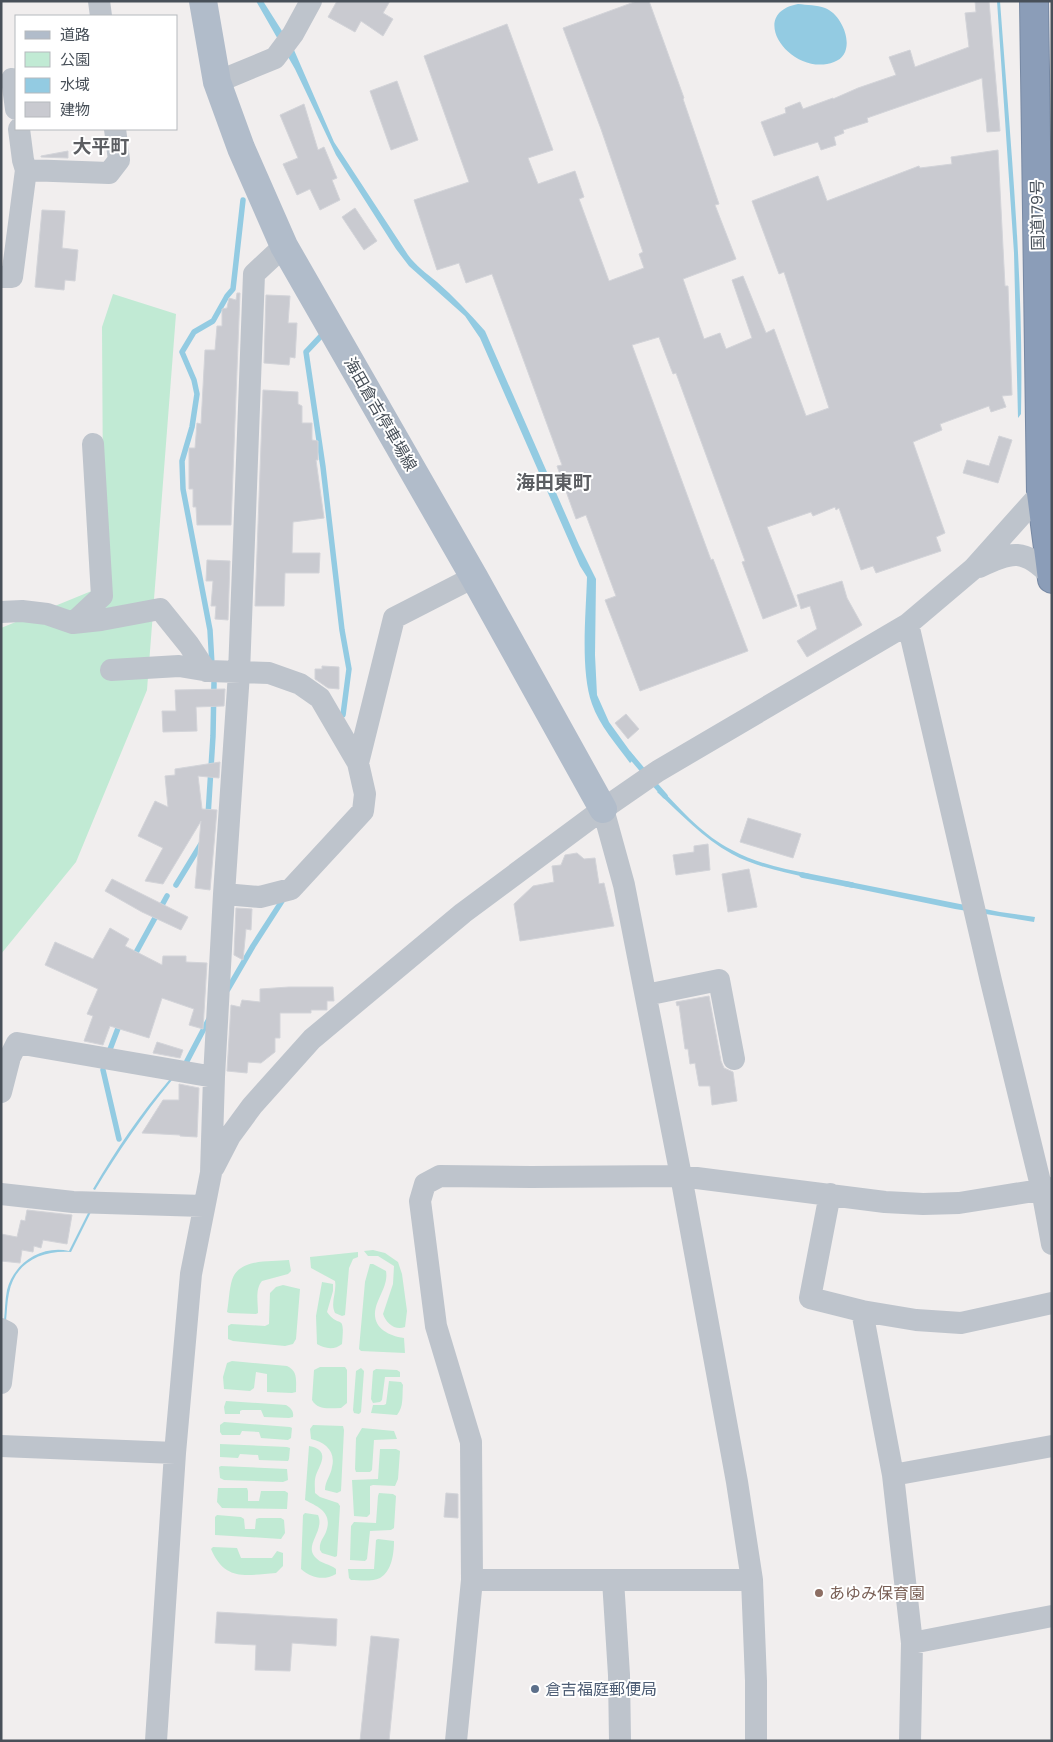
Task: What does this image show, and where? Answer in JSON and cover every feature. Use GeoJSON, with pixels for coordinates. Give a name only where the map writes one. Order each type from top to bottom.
{"type":"FeatureCollection","features":[{"type":"Feature","properties":{"kind":"highway","name":"国道179号"},"geometry":{"type":"LineString","coordinates":[[1034,1],[1051,578]]}},
{"type":"Feature","properties":{"kind":"main road","name":"海田倉吉停車場線"},"geometry":{"type":"LineString","coordinates":[[203,1],[217,82],[241,148],[284,246],[474,577],[603,809]]}},
{"type":"Feature","properties":{"kind":"street"},"geometry":{"type":"LineString","coordinates":[[100,1],[101,15]]}},
{"type":"Feature","properties":{"kind":"street"},"geometry":{"type":"LineString","coordinates":[[217,82],[275,58],[293,34],[311,1]]}},
{"type":"Feature","properties":{"kind":"street"},"geometry":{"type":"LineString","coordinates":[[10,80],[15,105]]}},
{"type":"Feature","properties":{"kind":"street"},"geometry":{"type":"LineString","coordinates":[[1,277],[12,277],[26,170],[19,130]]}},
{"type":"Feature","properties":{"kind":"street"},"geometry":{"type":"LineString","coordinates":[[26,170],[109,173],[119,160],[115,130]]}},
{"type":"Feature","properties":{"kind":"street"},"geometry":{"type":"LineString","coordinates":[[156,1741],[175,1454],[191,1274],[211,1172],[224,894],[239,673],[254,274],[284,246]]}},
{"type":"Feature","properties":{"kind":"street"},"geometry":{"type":"LineString","coordinates":[[73,623],[102,596],[93,444]]}},
{"type":"Feature","properties":{"kind":"street"},"geometry":{"type":"LineString","coordinates":[[211,1172],[230,1136],[252,1106],[312,1039],[463,913],[603,809],[658,771],[908,624],[973,569],[1047,492]]}},
{"type":"Feature","properties":{"kind":"street"},"geometry":{"type":"LineString","coordinates":[[973,569],[1002,556],[1016,555],[1030,558],[1040,564],[1051,578]]}},
{"type":"Feature","properties":{"kind":"street"},"geometry":{"type":"LineString","coordinates":[[358,763],[394,618],[474,577]]}},
{"type":"Feature","properties":{"kind":"street"},"geometry":{"type":"LineString","coordinates":[[1,612],[22,611],[47,614],[73,623],[160,609],[190,645],[206,671]]}},
{"type":"Feature","properties":{"kind":"street"},"geometry":{"type":"LineString","coordinates":[[908,624],[991,981],[1047,1189],[1052,1244]]}},
{"type":"Feature","properties":{"kind":"street"},"geometry":{"type":"LineString","coordinates":[[111,670],[179,666],[206,671],[269,673],[300,684],[320,698],[358,763],[365,794],[363,811],[291,889],[260,897],[224,894]]}},
{"type":"Feature","properties":{"kind":"street"},"geometry":{"type":"LineString","coordinates":[[603,809],[624,886],[646,994],[737,1482],[752,1580],[756,1741]]}},
{"type":"Feature","properties":{"kind":"street"},"geometry":{"type":"LineString","coordinates":[[646,994],[718,980],[734,1059]]}},
{"type":"Feature","properties":{"kind":"street"},"geometry":{"type":"LineString","coordinates":[[1,1092],[10,1057],[9,1042],[214,1077]]}},
{"type":"Feature","properties":{"kind":"street"},"geometry":{"type":"LineString","coordinates":[[456,1741],[472,1580],[471,1442],[436,1326],[420,1201],[425,1184],[440,1176],[681,1176],[885,1202],[923,1204],[959,1203],[1047,1189]]}},
{"type":"Feature","properties":{"kind":"street"},"geometry":{"type":"LineString","coordinates":[[1,1194],[73,1202],[204,1206]]}},
{"type":"Feature","properties":{"kind":"street"},"geometry":{"type":"LineString","coordinates":[[830,1194],[810,1298],[862,1311],[916,1320],[961,1323],[1052,1303]]}},
{"type":"Feature","properties":{"kind":"street"},"geometry":{"type":"LineString","coordinates":[[862,1311],[893,1475],[912,1643],[910,1741]]}},
{"type":"Feature","properties":{"kind":"street"},"geometry":{"type":"LineString","coordinates":[[1,1330],[7,1332],[1,1383]]}},
{"type":"Feature","properties":{"kind":"street"},"geometry":{"type":"LineString","coordinates":[[1,1446],[175,1454]]}},
{"type":"Feature","properties":{"kind":"street"},"geometry":{"type":"LineString","coordinates":[[893,1475],[1052,1446]]}},
{"type":"Feature","properties":{"kind":"street"},"geometry":{"type":"LineString","coordinates":[[472,1580],[752,1580]]}},
{"type":"Feature","properties":{"kind":"street"},"geometry":{"type":"LineString","coordinates":[[614,1580],[620,1741]]}},
{"type":"Feature","properties":{"kind":"street"},"geometry":{"type":"LineString","coordinates":[[912,1643],[1052,1616]]}},
{"type":"Feature","properties":{"kind":"green space"},"geometry":{"type":"Polygon","coordinates":[[[113,294],[176,314],[147,690],[76,862],[1,954],[1,628],[94,590],[103,493],[102,327],[113,294]]]}},
{"type":"Feature","properties":{"kind":"green space"},"geometry":{"type":"Polygon","coordinates":[[[373,1250],[385,1253],[398,1262],[402,1274],[407,1311],[405,1327],[394,1327],[386,1320],[383,1314],[393,1284],[394,1266],[378,1256],[368,1256],[364,1251],[373,1250]]]}},
{"type":"Feature","properties":{"kind":"green space"},"geometry":{"type":"Polygon","coordinates":[[[358,1252],[358,1257],[353,1259],[349,1268],[345,1315],[342,1316],[335,1313],[334,1309],[335,1281],[311,1268],[310,1257],[358,1252]]]}},
{"type":"Feature","properties":{"kind":"green space"},"geometry":{"type":"Polygon","coordinates":[[[289,1260],[291,1271],[288,1274],[262,1281],[260,1284],[257,1296],[258,1313],[227,1312],[232,1280],[241,1268],[256,1262],[289,1260]]]}},
{"type":"Feature","properties":{"kind":"green space"},"geometry":{"type":"Polygon","coordinates":[[[370,1264],[386,1271],[385,1283],[375,1309],[377,1322],[384,1331],[404,1338],[405,1353],[361,1351],[359,1349],[365,1282],[370,1264]]]}},
{"type":"Feature","properties":{"kind":"green space"},"geometry":{"type":"Polygon","coordinates":[[[322,1282],[333,1284],[327,1312],[342,1324],[343,1328],[342,1344],[333,1348],[317,1344],[316,1316],[322,1282]]]}},
{"type":"Feature","properties":{"kind":"green space"},"geometry":{"type":"Polygon","coordinates":[[[283,1285],[300,1289],[296,1339],[293,1344],[285,1346],[228,1339],[228,1326],[231,1324],[265,1326],[269,1324],[270,1293],[276,1287],[283,1285]]]}},
{"type":"Feature","properties":{"kind":"green space"},"geometry":{"type":"Polygon","coordinates":[[[232,1361],[287,1366],[295,1373],[296,1392],[267,1392],[267,1374],[256,1372],[254,1388],[250,1391],[224,1389],[223,1377],[227,1363],[232,1361]]]}},
{"type":"Feature","properties":{"kind":"green space"},"geometry":{"type":"Polygon","coordinates":[[[320,1367],[345,1367],[347,1370],[347,1403],[341,1408],[321,1407],[312,1400],[314,1370],[320,1367]]]}},
{"type":"Feature","properties":{"kind":"green space"},"geometry":{"type":"Polygon","coordinates":[[[361,1368],[364,1371],[361,1412],[359,1414],[354,1413],[353,1410],[356,1371],[361,1368]]]}},
{"type":"Feature","properties":{"kind":"green space"},"geometry":{"type":"Polygon","coordinates":[[[376,1369],[397,1370],[400,1372],[400,1377],[385,1377],[382,1400],[373,1403],[371,1399],[373,1371],[376,1369]]]}},
{"type":"Feature","properties":{"kind":"green space"},"geometry":{"type":"Polygon","coordinates":[[[389,1381],[401,1382],[403,1385],[402,1405],[399,1412],[397,1415],[371,1413],[373,1405],[386,1404],[389,1381]]]}},
{"type":"Feature","properties":{"kind":"green space"},"geometry":{"type":"Polygon","coordinates":[[[226,1401],[286,1405],[292,1410],[293,1417],[264,1417],[261,1410],[242,1410],[240,1414],[225,1414],[224,1407],[226,1401]]]}},
{"type":"Feature","properties":{"kind":"green space"},"geometry":{"type":"Polygon","coordinates":[[[224,1422],[290,1427],[292,1428],[291,1438],[288,1440],[261,1438],[259,1432],[242,1431],[240,1435],[222,1435],[220,1425],[224,1422]]]}},
{"type":"Feature","properties":{"kind":"green space"},"geometry":{"type":"Polygon","coordinates":[[[313,1425],[343,1426],[341,1491],[337,1493],[325,1490],[333,1461],[331,1452],[325,1445],[311,1439],[310,1429],[313,1425]]]}},
{"type":"Feature","properties":{"kind":"green space"},"geometry":{"type":"Polygon","coordinates":[[[362,1428],[394,1431],[397,1439],[374,1440],[372,1470],[370,1472],[356,1472],[355,1469],[356,1438],[362,1428]]]}},
{"type":"Feature","properties":{"kind":"green space"},"geometry":{"type":"Polygon","coordinates":[[[220,1444],[287,1447],[290,1448],[289,1459],[288,1461],[259,1460],[258,1455],[240,1454],[238,1458],[220,1457],[220,1444]]]}},
{"type":"Feature","properties":{"kind":"green space"},"geometry":{"type":"Polygon","coordinates":[[[309,1446],[316,1448],[322,1454],[315,1477],[315,1493],[320,1497],[338,1503],[340,1506],[337,1556],[335,1557],[322,1553],[320,1550],[328,1525],[326,1515],[320,1508],[305,1500],[309,1446]]]}},
{"type":"Feature","properties":{"kind":"green space"},"geometry":{"type":"Polygon","coordinates":[[[380,1449],[396,1449],[400,1451],[398,1479],[395,1486],[370,1486],[370,1514],[367,1517],[354,1516],[352,1480],[378,1479],[380,1449]]]}},
{"type":"Feature","properties":{"kind":"green space"},"geometry":{"type":"Polygon","coordinates":[[[219,1467],[287,1469],[288,1480],[283,1482],[224,1480],[220,1478],[219,1467]]]}},
{"type":"Feature","properties":{"kind":"green space"},"geometry":{"type":"Polygon","coordinates":[[[218,1488],[247,1488],[248,1501],[259,1501],[261,1491],[285,1491],[288,1493],[287,1509],[222,1508],[217,1502],[218,1488]]]}},
{"type":"Feature","properties":{"kind":"green space"},"geometry":{"type":"Polygon","coordinates":[[[379,1493],[396,1496],[394,1528],[391,1530],[370,1531],[367,1559],[365,1561],[350,1560],[351,1526],[354,1522],[376,1523],[379,1493]]]}},
{"type":"Feature","properties":{"kind":"green space"},"geometry":{"type":"Polygon","coordinates":[[[305,1513],[318,1515],[319,1527],[312,1552],[317,1559],[336,1569],[336,1574],[318,1578],[309,1575],[301,1569],[303,1515],[305,1513]]]}},
{"type":"Feature","properties":{"kind":"green space"},"geometry":{"type":"Polygon","coordinates":[[[217,1515],[241,1517],[244,1519],[245,1529],[255,1529],[256,1519],[259,1518],[281,1518],[284,1520],[285,1533],[281,1539],[215,1535],[215,1517],[217,1515]]]}},
{"type":"Feature","properties":{"kind":"green space"},"geometry":{"type":"Polygon","coordinates":[[[376,1540],[394,1541],[393,1556],[387,1571],[377,1579],[351,1580],[348,1569],[374,1569],[376,1540]]]}},
{"type":"Feature","properties":{"kind":"green space"},"geometry":{"type":"Polygon","coordinates":[[[213,1547],[237,1548],[241,1558],[272,1558],[277,1551],[283,1553],[283,1566],[276,1573],[246,1575],[230,1572],[217,1560],[211,1549],[213,1547]]]}},
{"type":"Feature","properties":{"kind":"water"},"geometry":{"type":"Polygon","coordinates":[[[256,1],[263,1],[294,50],[334,142],[408,255],[456,300],[485,331],[579,545],[596,579],[595,655],[597,695],[609,722],[635,758],[630,763],[599,720],[588,690],[585,659],[587,577],[580,566],[480,338],[465,316],[409,266],[396,249],[336,155],[295,69],[256,1]]]}},
{"type":"Feature","properties":{"kind":"water"},"geometry":{"type":"Polygon","coordinates":[[[997,1],[1000,1],[1018,259],[1021,414],[1018,418],[1014,253],[997,1]]]}},
{"type":"Feature","properties":{"kind":"water"},"geometry":{"type":"Polygon","coordinates":[[[798,4],[825,8],[838,18],[843,26],[847,43],[841,58],[834,62],[818,65],[803,61],[790,53],[780,43],[775,31],[775,20],[783,10],[798,4]]]}},
{"type":"Feature","properties":{"kind":"water"},"geometry":{"type":"Polygon","coordinates":[[[661,789],[712,838],[741,855],[780,868],[810,874],[809,878],[760,866],[741,859],[721,848],[657,792],[661,789]]]}},
{"type":"Feature","properties":{"kind":"water"},"geometry":{"type":"Polygon","coordinates":[[[845,881],[1000,912],[1035,917],[1034,922],[955,909],[844,886],[845,881]]]}},
{"type":"Feature","properties":{"kind":"water"},"geometry":{"type":"Polygon","coordinates":[[[170,1079],[172,1080],[131,1134],[95,1190],[93,1189],[129,1132],[170,1079]]]}},
{"type":"Feature","properties":{"kind":"water"},"geometry":{"type":"Polygon","coordinates":[[[90,1209],[92,1210],[71,1252],[50,1253],[40,1256],[31,1260],[17,1273],[9,1293],[6,1321],[4,1321],[7,1290],[11,1280],[22,1264],[30,1258],[48,1251],[69,1251],[90,1209]]]}},
{"type":"Feature","properties":{"kind":"building"},"geometry":{"type":"Polygon","coordinates":[[[337,1],[390,1],[383,13],[393,19],[383,36],[361,21],[355,32],[328,17],[337,1]]]}},
{"type":"Feature","properties":{"kind":"building"},"geometry":{"type":"Polygon","coordinates":[[[637,1],[649,1],[719,204],[715,205],[736,259],[683,279],[704,339],[720,333],[726,349],[752,338],[732,280],[743,276],[766,333],[774,329],[806,416],[829,408],[784,272],[779,274],[752,201],[818,176],[827,201],[919,166],[920,168],[952,164],[951,157],[998,150],[1005,286],[1008,286],[1012,395],[1002,396],[1006,407],[991,412],[989,406],[940,424],[942,430],[913,442],[945,533],[936,537],[941,551],[876,573],[873,566],[861,570],[839,508],[836,510],[835,507],[813,516],[811,512],[767,527],[797,606],[763,619],[742,562],[745,561],[676,373],[673,374],[659,337],[632,345],[711,560],[713,559],[748,651],[640,691],[605,600],[616,596],[586,515],[576,519],[557,466],[562,465],[492,274],[466,283],[459,263],[437,270],[414,200],[469,182],[424,56],[507,24],[553,150],[528,158],[538,184],[575,171],[584,197],[579,199],[609,281],[644,268],[639,254],[643,252],[601,129],[563,28],[637,1]]]}},
{"type":"Feature","properties":{"kind":"building"},"geometry":{"type":"Polygon","coordinates":[[[975,1],[989,1],[1000,131],[987,132],[982,78],[867,118],[868,122],[843,130],[844,133],[834,137],[836,145],[821,150],[818,142],[774,156],[761,122],[786,113],[785,108],[800,102],[803,109],[896,75],[889,57],[910,50],[915,67],[969,47],[965,13],[976,12],[975,1]]]}},
{"type":"Feature","properties":{"kind":"building"},"geometry":{"type":"Polygon","coordinates":[[[397,81],[418,140],[391,150],[370,91],[397,81]]]}},
{"type":"Feature","properties":{"kind":"building"},"geometry":{"type":"Polygon","coordinates":[[[304,104],[318,150],[324,147],[337,178],[332,180],[340,200],[320,210],[310,189],[297,195],[283,164],[298,158],[280,115],[304,104]]]}},
{"type":"Feature","properties":{"kind":"building"},"geometry":{"type":"Polygon","coordinates":[[[68,151],[68,158],[41,157],[41,156],[68,151]]]}},
{"type":"Feature","properties":{"kind":"building"},"geometry":{"type":"Polygon","coordinates":[[[355,208],[377,241],[364,250],[342,217],[355,208]]]}},
{"type":"Feature","properties":{"kind":"building"},"geometry":{"type":"Polygon","coordinates":[[[42,210],[65,211],[62,248],[78,250],[75,281],[65,280],[64,290],[35,287],[42,210]]]}},
{"type":"Feature","properties":{"kind":"building"},"geometry":{"type":"Polygon","coordinates":[[[237,293],[240,293],[231,525],[197,525],[196,507],[193,507],[193,489],[189,489],[189,448],[195,448],[197,423],[201,424],[205,350],[215,350],[217,326],[222,326],[222,309],[227,308],[229,298],[236,300],[237,293]]]}},
{"type":"Feature","properties":{"kind":"building"},"geometry":{"type":"Polygon","coordinates":[[[266,295],[290,296],[288,323],[297,323],[295,358],[290,357],[289,365],[264,363],[266,295]]]}},
{"type":"Feature","properties":{"kind":"building"},"geometry":{"type":"Polygon","coordinates":[[[263,390],[298,392],[298,404],[302,406],[302,423],[312,423],[312,440],[318,441],[318,460],[316,460],[324,518],[293,522],[292,553],[320,553],[319,573],[285,573],[284,606],[255,606],[263,390]]]}},
{"type":"Feature","properties":{"kind":"building"},"geometry":{"type":"Polygon","coordinates":[[[999,436],[1012,440],[998,483],[963,473],[967,460],[989,466],[999,436]]]}},
{"type":"Feature","properties":{"kind":"building"},"geometry":{"type":"Polygon","coordinates":[[[207,560],[230,561],[228,620],[215,619],[216,606],[211,606],[213,581],[206,581],[207,560]]]}},
{"type":"Feature","properties":{"kind":"building"},"geometry":{"type":"Polygon","coordinates":[[[842,581],[847,598],[862,625],[807,657],[797,641],[817,629],[810,606],[801,609],[797,595],[842,581]]]}},
{"type":"Feature","properties":{"kind":"building"},"geometry":{"type":"Polygon","coordinates":[[[322,666],[339,667],[339,689],[328,688],[315,679],[315,669],[322,669],[322,666]]]}},
{"type":"Feature","properties":{"kind":"building"},"geometry":{"type":"Polygon","coordinates":[[[225,689],[224,706],[196,707],[197,731],[163,732],[162,711],[176,711],[175,690],[225,689]]]}},
{"type":"Feature","properties":{"kind":"building"},"geometry":{"type":"Polygon","coordinates":[[[626,714],[639,729],[628,739],[615,723],[626,714]]]}},
{"type":"Feature","properties":{"kind":"building"},"geometry":{"type":"Polygon","coordinates":[[[220,762],[219,778],[198,776],[202,809],[217,810],[210,890],[195,888],[201,821],[163,884],[145,881],[163,848],[138,836],[155,801],[168,807],[165,776],[175,775],[175,769],[220,762]]]}},
{"type":"Feature","properties":{"kind":"building"},"geometry":{"type":"Polygon","coordinates":[[[748,818],[801,834],[793,858],[740,842],[748,818]]]}},
{"type":"Feature","properties":{"kind":"building"},"geometry":{"type":"Polygon","coordinates":[[[708,844],[710,870],[676,875],[673,855],[694,852],[694,846],[708,844]]]}},
{"type":"Feature","properties":{"kind":"building"},"geometry":{"type":"Polygon","coordinates":[[[577,853],[584,859],[595,858],[599,884],[604,883],[614,926],[520,941],[514,904],[533,886],[554,882],[552,866],[561,865],[565,855],[577,853]]]}},
{"type":"Feature","properties":{"kind":"building"},"geometry":{"type":"Polygon","coordinates":[[[749,869],[757,907],[728,912],[722,874],[749,869]]]}},
{"type":"Feature","properties":{"kind":"building"},"geometry":{"type":"Polygon","coordinates":[[[112,879],[188,917],[181,930],[142,912],[105,891],[112,879]]]}},
{"type":"Feature","properties":{"kind":"building"},"geometry":{"type":"Polygon","coordinates":[[[236,908],[252,909],[251,930],[246,929],[243,960],[234,955],[236,908]]]}},
{"type":"Feature","properties":{"kind":"building"},"geometry":{"type":"Polygon","coordinates":[[[110,928],[129,939],[125,946],[162,965],[163,956],[186,956],[186,962],[207,963],[203,1029],[189,1025],[194,1009],[162,998],[149,1038],[110,1026],[103,1045],[84,1041],[93,1016],[87,1014],[98,989],[45,965],[55,942],[93,959],[110,928]]]}},
{"type":"Feature","properties":{"kind":"building"},"geometry":{"type":"Polygon","coordinates":[[[333,987],[334,1001],[327,1001],[327,1010],[311,1010],[311,1013],[280,1013],[280,1038],[275,1038],[275,1052],[261,1063],[248,1062],[247,1073],[227,1071],[231,1005],[240,1007],[242,1000],[260,1002],[260,989],[333,987]]]}},
{"type":"Feature","properties":{"kind":"building"},"geometry":{"type":"Polygon","coordinates":[[[709,996],[721,1061],[724,1068],[733,1072],[737,1101],[712,1105],[710,1086],[699,1086],[695,1063],[690,1064],[688,1049],[685,1049],[679,1005],[677,1006],[676,1002],[709,996]]]}},
{"type":"Feature","properties":{"kind":"building"},"geometry":{"type":"Polygon","coordinates":[[[157,1042],[183,1050],[180,1058],[153,1053],[157,1042]]]}},
{"type":"Feature","properties":{"kind":"building"},"geometry":{"type":"Polygon","coordinates":[[[179,1084],[199,1088],[197,1137],[142,1133],[163,1100],[179,1100],[179,1084]]]}},
{"type":"Feature","properties":{"kind":"building"},"geometry":{"type":"Polygon","coordinates":[[[27,1210],[72,1215],[67,1244],[43,1240],[41,1248],[34,1246],[33,1252],[22,1250],[20,1263],[1,1261],[1,1234],[17,1237],[21,1220],[25,1221],[27,1210]]]}},
{"type":"Feature","properties":{"kind":"building"},"geometry":{"type":"Polygon","coordinates":[[[446,1493],[458,1494],[458,1518],[444,1517],[446,1493]]]}},
{"type":"Feature","properties":{"kind":"building"},"geometry":{"type":"Polygon","coordinates":[[[217,1612],[337,1619],[336,1646],[292,1643],[290,1671],[255,1670],[256,1645],[215,1643],[217,1612]]]}},
{"type":"Feature","properties":{"kind":"building"},"geometry":{"type":"Polygon","coordinates":[[[371,1636],[399,1639],[389,1741],[360,1741],[371,1636]]]}},
{"type":"Feature","properties":{"kind":"waterway"},"geometry":{"type":"LineString","coordinates":[[212,665],[210,630],[183,489],[182,461],[192,427],[197,394],[194,380],[182,352],[194,332],[213,321],[233,289],[243,200]]}},
{"type":"Feature","properties":{"kind":"waterway"},"geometry":{"type":"LineString","coordinates":[[321,336],[306,352],[323,467],[342,630],[349,669],[343,715]]}},
{"type":"Feature","properties":{"kind":"waterway"},"geometry":{"type":"LineString","coordinates":[[208,816],[214,683]]}},
{"type":"Feature","properties":{"kind":"waterway"},"geometry":{"type":"LineString","coordinates":[[629,754],[645,773]]}},
{"type":"Feature","properties":{"kind":"waterway"},"geometry":{"type":"LineString","coordinates":[[651,780],[665,796]]}},
{"type":"Feature","properties":{"kind":"waterway"},"geometry":{"type":"LineString","coordinates":[[176,885],[201,844]]}},
{"type":"Feature","properties":{"kind":"waterway"},"geometry":{"type":"LineString","coordinates":[[802,875],[852,885]]}},
{"type":"Feature","properties":{"kind":"waterway"},"geometry":{"type":"LineString","coordinates":[[133,958],[167,896]]}},
{"type":"Feature","properties":{"kind":"waterway"},"geometry":{"type":"LineString","coordinates":[[228,989],[282,901]]}},
{"type":"Feature","properties":{"kind":"waterway"},"geometry":{"type":"LineString","coordinates":[[187,1061],[209,1019]]}},
{"type":"Feature","properties":{"kind":"waterway"},"geometry":{"type":"LineString","coordinates":[[109,1052],[120,1023]]}},
{"type":"Feature","properties":{"kind":"waterway"},"geometry":{"type":"LineString","coordinates":[[103,1070],[119,1139]]}},
{"type":"Feature","properties":{"kind":"place","name":"あゆみ保育園"},"geometry":{"type":"Point","coordinates":[819,1593]}},
{"type":"Feature","properties":{"kind":"place","name":"倉吉福庭郵便局"},"geometry":{"type":"Point","coordinates":[535,1689]}},
{"type":"Feature","properties":{"kind":"district","name":"大平町"},"geometry":{"type":"Point","coordinates":[101,146]}},
{"type":"Feature","properties":{"kind":"district","name":"海田東町"},"geometry":{"type":"Point","coordinates":[554,482]}}]}
